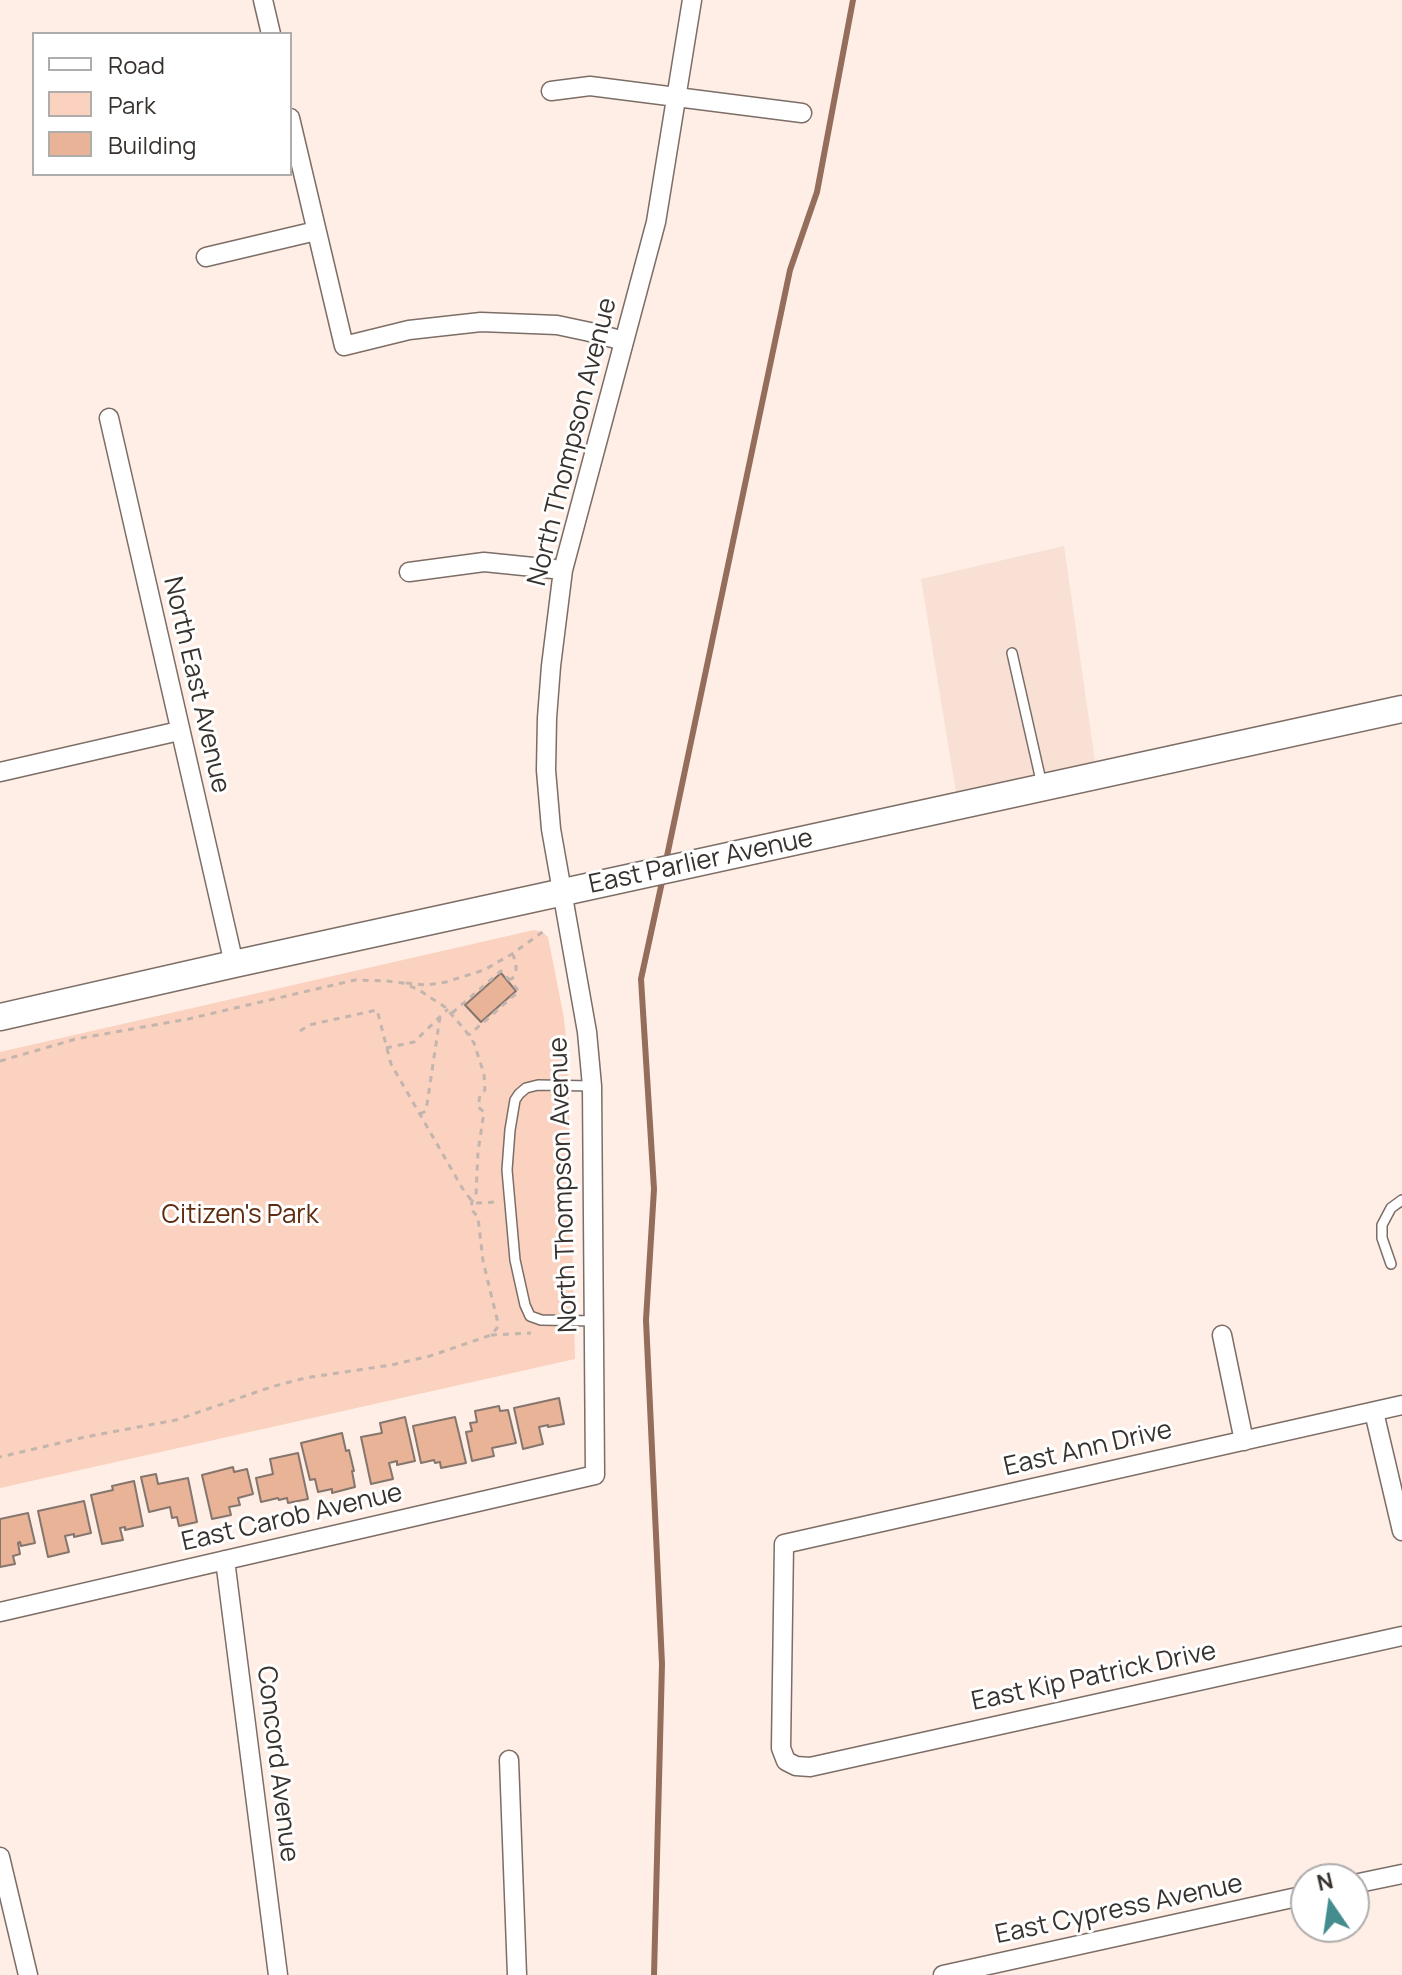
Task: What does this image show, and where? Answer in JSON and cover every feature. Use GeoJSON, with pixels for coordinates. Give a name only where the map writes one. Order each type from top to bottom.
{"type":"FeatureCollection","features":[{"type":"Feature","properties":{"kind":"street"},"geometry":{"type":"LineString","coordinates":[[263,0],[271,32]]}},
{"type":"Feature","properties":{"kind":"street","name":"North Thompson Avenue"},"geometry":{"type":"LineString","coordinates":[[595,1475],[592,1086],[587,1032],[551,829],[546,770],[547,718],[563,570],[656,222],[692,0]]}},
{"type":"Feature","properties":{"kind":"street"},"geometry":{"type":"LineString","coordinates":[[551,91],[590,86],[802,113]]}},
{"type":"Feature","properties":{"kind":"street"},"geometry":{"type":"LineString","coordinates":[[292,127],[344,346],[409,330],[481,322],[557,325],[624,341]]}},
{"type":"Feature","properties":{"kind":"street"},"geometry":{"type":"LineString","coordinates":[[206,257],[316,231]]}},
{"type":"Feature","properties":{"kind":"street","name":"North East Avenue"},"geometry":{"type":"LineString","coordinates":[[109,418],[234,964]]}},
{"type":"Feature","properties":{"kind":"street"},"geometry":{"type":"LineString","coordinates":[[409,572],[484,562],[563,570]]}},
{"type":"Feature","properties":{"kind":"street","name":"East Parlier Avenue"},"geometry":{"type":"LineString","coordinates":[[0,1017],[1402,709]]}},
{"type":"Feature","properties":{"kind":"street"},"geometry":{"type":"LineString","coordinates":[[0,772],[179,731]]}},
{"type":"Feature","properties":{"kind":"street"},"geometry":{"type":"LineString","coordinates":[[1222,1335],[1244,1441]]}},
{"type":"Feature","properties":{"kind":"street","name":"East Ann Drive"},"geometry":{"type":"LineString","coordinates":[[796,1766],[786,1761],[781,1748],[784,1544],[1402,1405]]}},
{"type":"Feature","properties":{"kind":"street"},"geometry":{"type":"LineString","coordinates":[[1374,1412],[1402,1531]]}},
{"type":"Feature","properties":{"kind":"street","name":"East Carob Avenue"},"geometry":{"type":"LineString","coordinates":[[0,1612],[595,1475]]}},
{"type":"Feature","properties":{"kind":"street","name":"Concord Avenue"},"geometry":{"type":"LineString","coordinates":[[225,1560],[278,1975]]}},
{"type":"Feature","properties":{"kind":"street","name":"East Kip Patrick Drive"},"geometry":{"type":"LineString","coordinates":[[796,1766],[810,1767],[1402,1636]]}},
{"type":"Feature","properties":{"kind":"street"},"geometry":{"type":"LineString","coordinates":[[509,1760],[517,1975]]}},
{"type":"Feature","properties":{"kind":"street"},"geometry":{"type":"LineString","coordinates":[[0,1857],[28,1975]]}},
{"type":"Feature","properties":{"kind":"street"},"geometry":{"type":"LineString","coordinates":[[1370,1881],[1402,1874]]}},
{"type":"Feature","properties":{"kind":"street","name":"East Cypress Avenue"},"geometry":{"type":"LineString","coordinates":[[943,1975],[1290,1899]]}},
{"type":"Feature","properties":{"kind":"lane"},"geometry":{"type":"LineString","coordinates":[[1012,653],[1042,788]]}},
{"type":"Feature","properties":{"kind":"lane"},"geometry":{"type":"LineString","coordinates":[[592,1086],[538,1085],[526,1088],[519,1094],[515,1100],[510,1130],[507,1170],[515,1260],[530,1316],[541,1320],[595,1321]]}},
{"type":"Feature","properties":{"kind":"lane"},"geometry":{"type":"LineString","coordinates":[[1391,1264],[1382,1238],[1382,1225],[1391,1208],[1402,1200]]}},
{"type":"Feature","properties":{"kind":"path"},"geometry":{"type":"LineString","coordinates":[[0,1061],[76,1039],[245,1007],[339,983],[370,979],[427,985],[446,982],[484,970],[544,931]]}},
{"type":"Feature","properties":{"kind":"path"},"geometry":{"type":"LineString","coordinates":[[509,979],[516,972],[512,954]]}},
{"type":"Feature","properties":{"kind":"path"},"geometry":{"type":"LineString","coordinates":[[386,1048],[414,1042],[440,1017],[501,971],[519,991],[469,1035]]}},
{"type":"Feature","properties":{"kind":"path"},"geometry":{"type":"LineString","coordinates":[[403,983],[432,997],[450,1011],[469,1035],[478,1054],[485,1090],[480,1095],[478,1107],[484,1112],[476,1195],[471,1209],[478,1217],[483,1261],[498,1323],[502,1330],[510,1333]]}},
{"type":"Feature","properties":{"kind":"path"},"geometry":{"type":"LineString","coordinates":[[300,1031],[309,1025],[377,1010],[391,1064],[464,1191],[477,1203],[509,1202]]}},
{"type":"Feature","properties":{"kind":"path"},"geometry":{"type":"LineString","coordinates":[[420,1114],[426,1111],[440,1017]]}},
{"type":"Feature","properties":{"kind":"path"},"geometry":{"type":"LineString","coordinates":[[0,1457],[176,1420],[305,1378],[430,1356],[491,1335],[498,1323]]}},
{"type":"Feature","properties":{"kind":"shaded area"},"geometry":{"type":"Polygon","coordinates":[[[1064,546],[1095,761],[956,792],[921,579],[1064,546]]]}},
{"type":"Feature","properties":{"kind":"green space","name":"Citizen's Park"},"geometry":{"type":"Polygon","coordinates":[[[534,930],[548,937],[564,1018],[568,1059],[575,1359],[0,1488],[0,1052],[534,930]]]}},
{"type":"Feature","properties":{"kind":"building"},"geometry":{"type":"Polygon","coordinates":[[[501,973],[516,991],[481,1022],[465,1005],[501,973]]]}},
{"type":"Feature","properties":{"kind":"building"},"geometry":{"type":"Polygon","coordinates":[[[559,1398],[564,1424],[539,1427],[543,1444],[523,1449],[514,1408],[559,1398]]]}},
{"type":"Feature","properties":{"kind":"building"},"geometry":{"type":"Polygon","coordinates":[[[499,1406],[500,1411],[508,1410],[516,1443],[492,1448],[494,1456],[472,1461],[466,1432],[472,1431],[470,1423],[477,1422],[475,1411],[499,1406]]]}},
{"type":"Feature","properties":{"kind":"building"},"geometry":{"type":"Polygon","coordinates":[[[405,1417],[415,1461],[397,1465],[397,1461],[389,1463],[393,1479],[371,1484],[361,1437],[382,1433],[380,1423],[405,1417]]]}},
{"type":"Feature","properties":{"kind":"building"},"geometry":{"type":"Polygon","coordinates":[[[455,1417],[466,1463],[441,1468],[440,1462],[435,1463],[434,1460],[421,1463],[413,1426],[455,1417]]]}},
{"type":"Feature","properties":{"kind":"building"},"geometry":{"type":"Polygon","coordinates":[[[342,1433],[346,1451],[349,1450],[355,1487],[332,1493],[332,1489],[318,1492],[315,1479],[310,1480],[301,1443],[342,1433]]]}},
{"type":"Feature","properties":{"kind":"building"},"geometry":{"type":"Polygon","coordinates":[[[298,1453],[308,1499],[288,1503],[287,1498],[278,1498],[261,1502],[256,1478],[273,1474],[270,1459],[298,1453]]]}},
{"type":"Feature","properties":{"kind":"building"},"geometry":{"type":"Polygon","coordinates":[[[233,1467],[234,1472],[247,1469],[253,1494],[238,1498],[240,1505],[229,1507],[231,1515],[212,1519],[202,1475],[233,1467]]]}},
{"type":"Feature","properties":{"kind":"building"},"geometry":{"type":"Polygon","coordinates":[[[156,1474],[158,1484],[188,1478],[197,1522],[179,1526],[177,1517],[172,1518],[170,1507],[149,1512],[141,1477],[156,1474]]]}},
{"type":"Feature","properties":{"kind":"building"},"geometry":{"type":"Polygon","coordinates":[[[134,1481],[143,1526],[125,1530],[125,1527],[120,1528],[123,1540],[102,1544],[91,1495],[134,1481]]]}},
{"type":"Feature","properties":{"kind":"building"},"geometry":{"type":"Polygon","coordinates":[[[84,1501],[91,1533],[65,1536],[69,1552],[48,1557],[38,1511],[84,1501]]]}},
{"type":"Feature","properties":{"kind":"building"},"geometry":{"type":"Polygon","coordinates":[[[28,1513],[35,1543],[21,1546],[18,1543],[20,1554],[13,1556],[15,1564],[0,1567],[0,1519],[28,1513]]]}},
{"type":"Feature","properties":{"kind":"waterway"},"geometry":{"type":"LineString","coordinates":[[667,856],[790,270],[817,192],[853,0]]}},
{"type":"Feature","properties":{"kind":"waterway"},"geometry":{"type":"LineString","coordinates":[[654,1975],[662,1664],[646,1320],[654,1189],[641,979],[662,882]]}}]}
